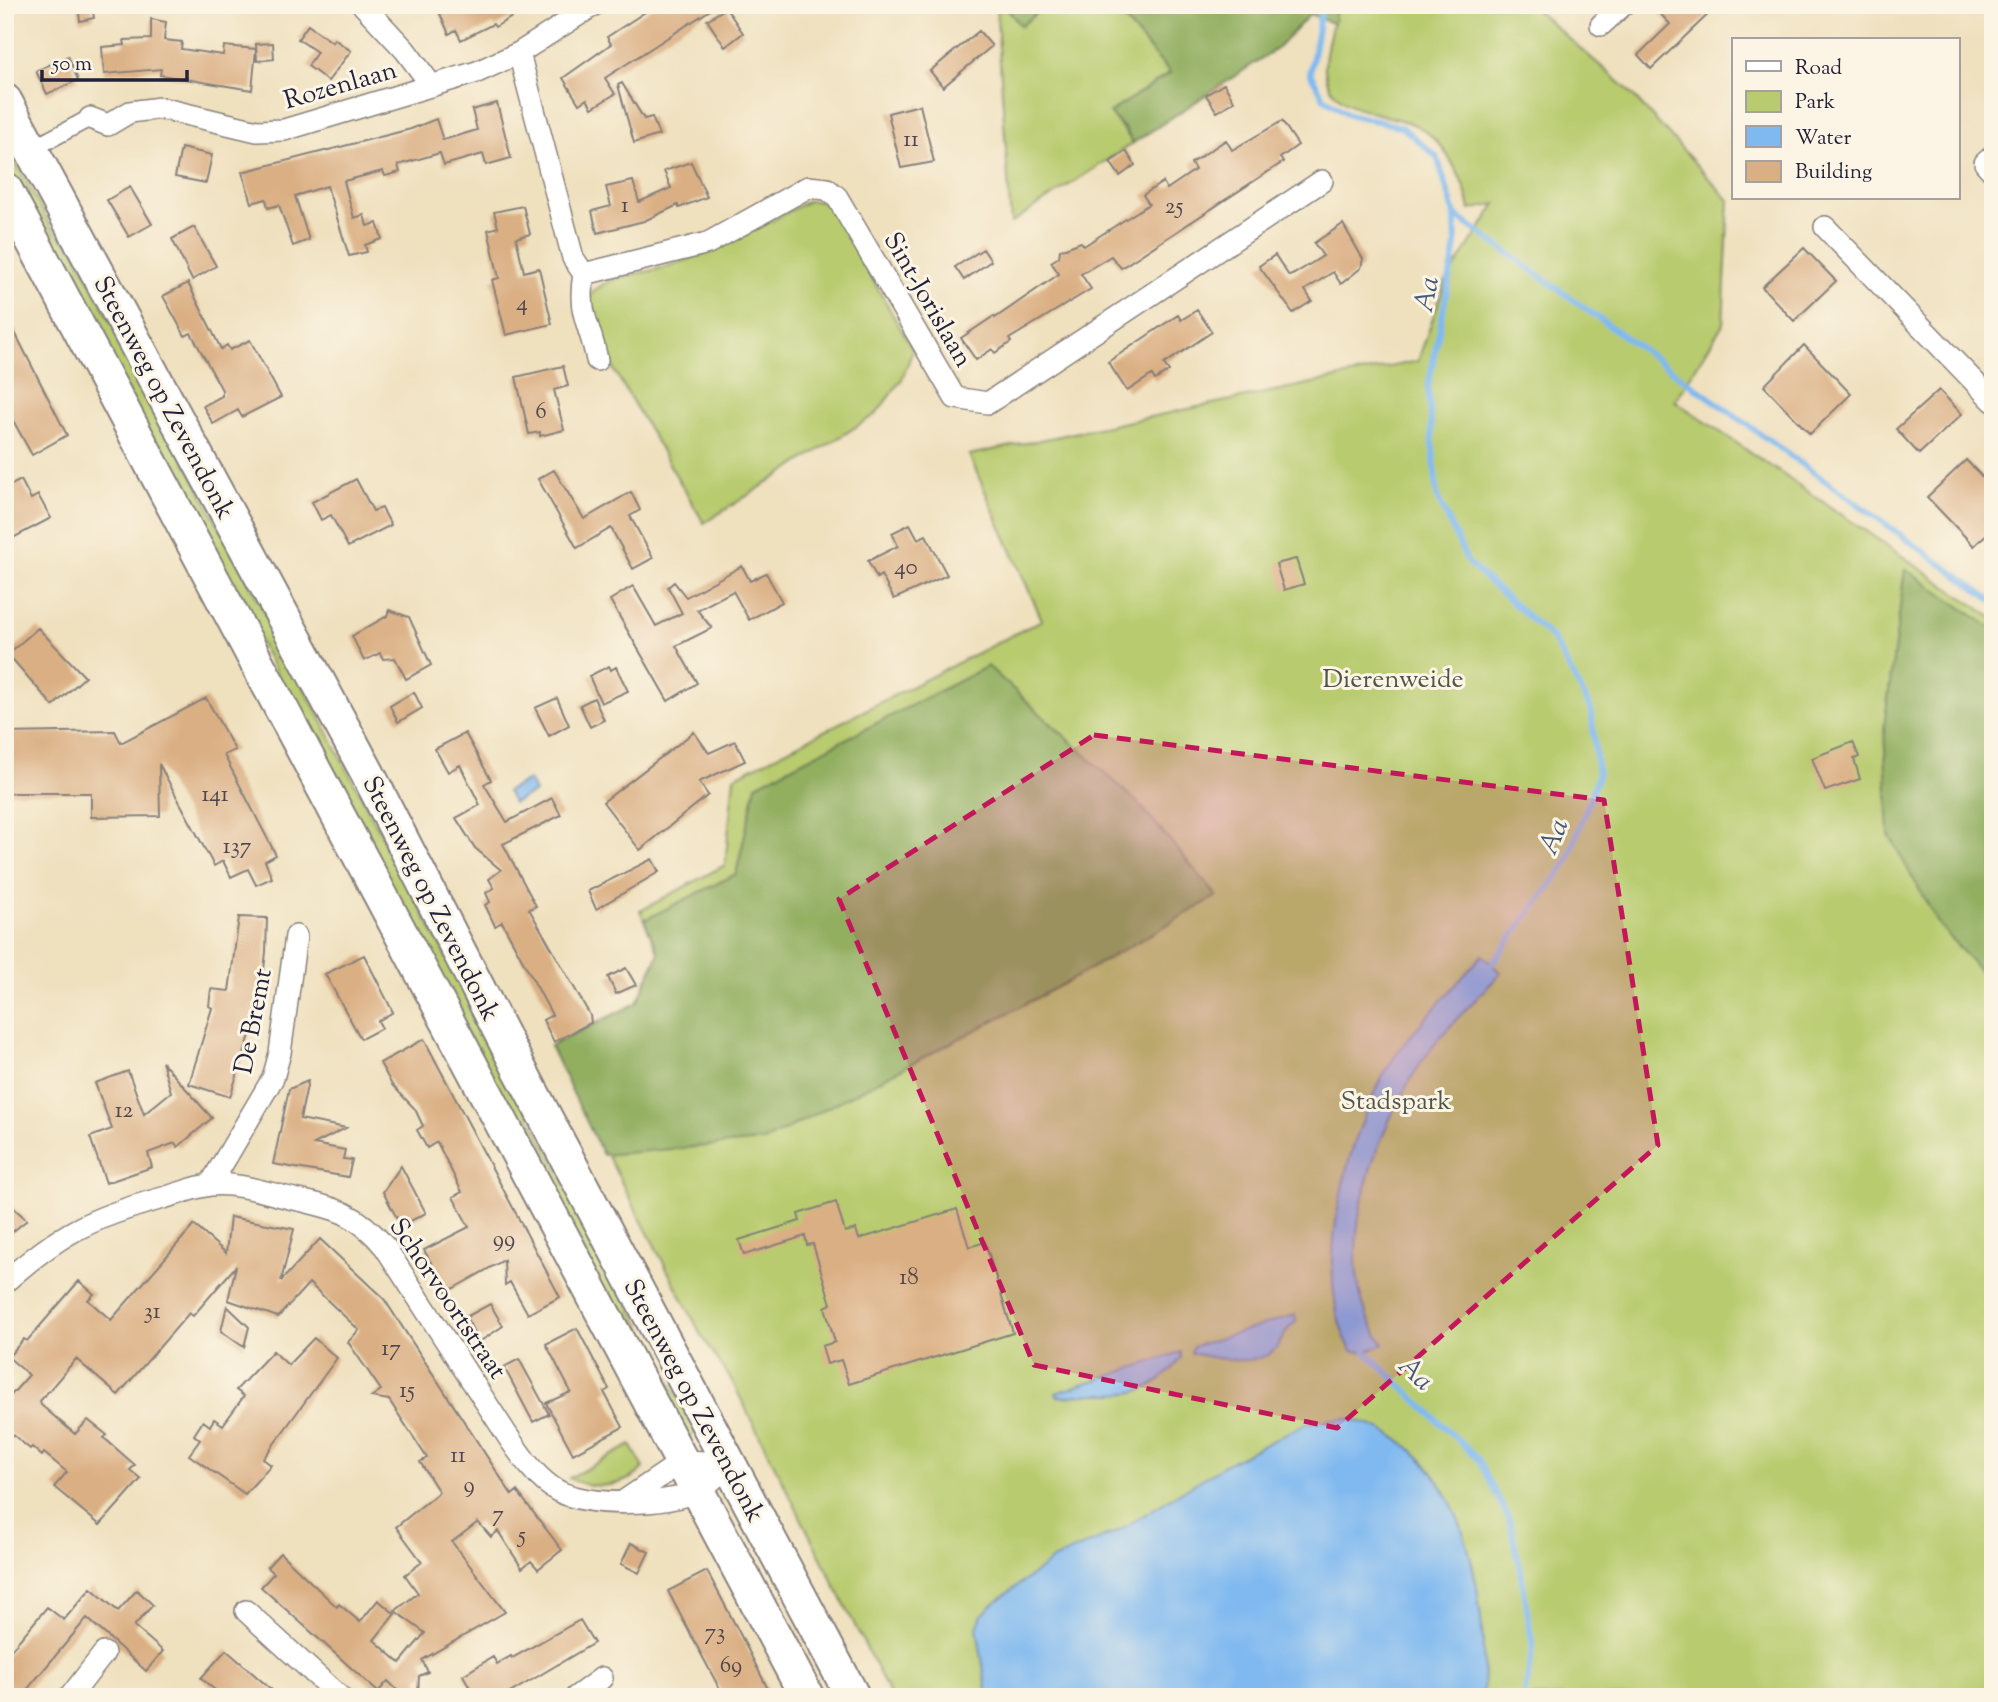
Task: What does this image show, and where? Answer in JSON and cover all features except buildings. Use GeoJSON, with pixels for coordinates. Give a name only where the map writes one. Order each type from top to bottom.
{"type":"FeatureCollection","features":[{"type":"Feature","properties":{"kind":"main road","name":"Steenweg op Zevendonk"},"geometry":{"type":"LineString","coordinates":[[5,101],[361,760],[531,1091],[853,1697]]}},
{"type":"Feature","properties":{"kind":"main road","name":"Steenweg op Zevendonk"},"geometry":{"type":"LineString","coordinates":[[5,189],[807,1697]]}},
{"type":"Feature","properties":{"kind":"street"},"geometry":{"type":"LineString","coordinates":[[363,5],[405,50],[432,86]]}},
{"type":"Feature","properties":{"kind":"street","name":"Rozenlaan"},"geometry":{"type":"LineString","coordinates":[[90,118],[108,125],[130,112],[160,108],[257,131],[284,130],[477,72],[519,53],[594,5]]}},
{"type":"Feature","properties":{"kind":"street"},"geometry":{"type":"LineString","coordinates":[[1601,25],[1623,5]]}},
{"type":"Feature","properties":{"kind":"street"},"geometry":{"type":"LineString","coordinates":[[519,53],[573,258],[584,274],[581,309],[584,322],[592,334],[597,360]]}},
{"type":"Feature","properties":{"kind":"street"},"geometry":{"type":"LineString","coordinates":[[30,150],[90,118]]}},
{"type":"Feature","properties":{"kind":"street"},"geometry":{"type":"LineString","coordinates":[[1993,156],[1985,163],[1993,172]]}},
{"type":"Feature","properties":{"kind":"street","name":"Sint-Jorislaan"},"geometry":{"type":"LineString","coordinates":[[584,274],[708,243],[808,187],[827,189],[837,197],[955,398],[988,403],[1322,181]]}},
{"type":"Feature","properties":{"kind":"street"},"geometry":{"type":"LineString","coordinates":[[1825,227],[1993,401]]}},
{"type":"Feature","properties":{"kind":"street","name":"De Bremt"},"geometry":{"type":"LineString","coordinates":[[210,1185],[273,1078],[280,1053],[296,936]]}},
{"type":"Feature","properties":{"kind":"street","name":"Schorvoortstraat"},"geometry":{"type":"LineString","coordinates":[[5,1282],[44,1248],[76,1228],[111,1213],[210,1185],[238,1186],[328,1206],[351,1214],[385,1247],[522,1457],[556,1490],[581,1499],[669,1499],[698,1491],[730,1463]]}},
{"type":"Feature","properties":{"kind":"street"},"geometry":{"type":"LineString","coordinates":[[624,1501],[683,1461],[730,1463]]}},
{"type":"Feature","properties":{"kind":"street"},"geometry":{"type":"LineString","coordinates":[[246,1611],[340,1697]]}},
{"type":"Feature","properties":{"kind":"street"},"geometry":{"type":"LineString","coordinates":[[70,1697],[104,1653]]}},
{"type":"Feature","properties":{"kind":"street"},"geometry":{"type":"LineString","coordinates":[[576,1697],[601,1678]]}},
{"type":"Feature","properties":{"kind":"highlighted area"},"geometry":{"type":"Polygon","coordinates":[[[1094,735],[1604,800],[1658,1145],[1337,1428],[1034,1365],[839,899],[1094,735]]]}},
{"type":"Feature","properties":{"kind":"green space"},"geometry":{"type":"Polygon","coordinates":[[[996,5],[1004,5],[1021,26],[1046,5],[1112,5],[1170,73],[1110,113],[1133,143],[1011,223],[996,5]]]}},
{"type":"Feature","properties":{"kind":"green space"},"geometry":{"type":"Polygon","coordinates":[[[1004,5],[1046,5],[1021,26],[1004,5]]]}},
{"type":"Feature","properties":{"kind":"green space"},"geometry":{"type":"Polygon","coordinates":[[[1112,5],[1336,5],[1334,24],[1310,14],[1279,47],[1133,143],[1126,130],[1109,113],[1170,73],[1112,5]]]}},
{"type":"Feature","properties":{"kind":"green space","name":"Stadspark"},"geometry":{"type":"Polygon","coordinates":[[[1336,5],[1530,5],[1625,87],[1729,200],[1723,324],[1675,401],[1993,618],[1993,1697],[891,1697],[732,1381],[703,1338],[550,1046],[637,1003],[659,953],[640,911],[725,865],[734,777],[1042,620],[969,455],[1418,361],[1445,283],[1496,204],[1470,210],[1458,173],[1443,149],[1424,130],[1413,124],[1358,108],[1335,94],[1328,83],[1325,68],[1336,5]]]}},
{"type":"Feature","properties":{"kind":"green space"},"geometry":{"type":"Polygon","coordinates":[[[5,142],[51,227],[74,251],[696,1431],[693,1436],[683,1438],[679,1433],[5,161],[5,142]]]}},
{"type":"Feature","properties":{"kind":"green space"},"geometry":{"type":"Polygon","coordinates":[[[808,201],[830,205],[913,350],[902,379],[876,414],[704,523],[614,370],[602,328],[595,318],[589,297],[612,280],[681,262],[754,230],[808,201]]]}},
{"type":"Feature","properties":{"kind":"green space"},"geometry":{"type":"Polygon","coordinates":[[[1905,569],[1993,629],[1993,986],[1939,925],[1889,835],[1884,727],[1905,569]]]}},
{"type":"Feature","properties":{"kind":"green space"},"geometry":{"type":"Polygon","coordinates":[[[988,666],[1139,804],[1217,896],[1069,981],[764,1141],[603,1155],[550,1046],[637,1003],[659,953],[644,920],[736,874],[756,785],[988,666]]]}},
{"type":"Feature","properties":{"kind":"green space"},"geometry":{"type":"Polygon","coordinates":[[[631,1445],[644,1468],[628,1479],[598,1486],[569,1478],[631,1445]]]}},
{"type":"Feature","properties":{"kind":"water"},"geometry":{"type":"Polygon","coordinates":[[[529,780],[535,792],[513,803],[507,791],[529,780]]]}},
{"type":"Feature","properties":{"kind":"water"},"geometry":{"type":"Polygon","coordinates":[[[1482,955],[1501,973],[1446,1031],[1417,1069],[1384,1132],[1371,1168],[1361,1205],[1356,1243],[1358,1279],[1367,1313],[1384,1344],[1366,1352],[1352,1351],[1339,1320],[1333,1283],[1334,1242],[1350,1156],[1380,1081],[1398,1052],[1482,955]]]}},
{"type":"Feature","properties":{"kind":"water"},"geometry":{"type":"Polygon","coordinates":[[[1295,1315],[1296,1322],[1276,1348],[1259,1358],[1236,1360],[1191,1353],[1192,1347],[1295,1315]]]}},
{"type":"Feature","properties":{"kind":"water"},"geometry":{"type":"Polygon","coordinates":[[[1181,1352],[1181,1358],[1167,1374],[1141,1390],[1115,1394],[1057,1396],[1056,1393],[1181,1352]]]}},
{"type":"Feature","properties":{"kind":"water"},"geometry":{"type":"Polygon","coordinates":[[[1344,1418],[1385,1432],[1418,1456],[1443,1488],[1461,1527],[1473,1569],[1481,1613],[1483,1697],[988,1697],[977,1628],[982,1615],[993,1604],[1054,1559],[1118,1531],[1226,1464],[1307,1423],[1344,1418]]]}},
{"type":"Feature","properties":{"kind":"waterway","name":"Aa"},"geometry":{"type":"LineString","coordinates":[[1322,5],[1310,73],[1324,98],[1348,114],[1402,127],[1437,157],[1455,215],[1456,246],[1428,387],[1437,496],[1468,563],[1553,639],[1591,709],[1598,776],[1567,863],[1488,969]]}},
{"type":"Feature","properties":{"kind":"waterway"},"geometry":{"type":"LineString","coordinates":[[1455,215],[1993,601]]}},
{"type":"Feature","properties":{"kind":"waterway","name":"Aa"},"geometry":{"type":"LineString","coordinates":[[1363,1345],[1366,1352],[1478,1459],[1509,1519],[1521,1571],[1533,1648],[1524,1697]]}},
{"type":"Feature","properties":{"kind":"park label","name":"Dierenweide"},"geometry":{"type":"Point","coordinates":[1393,678]}}]}
